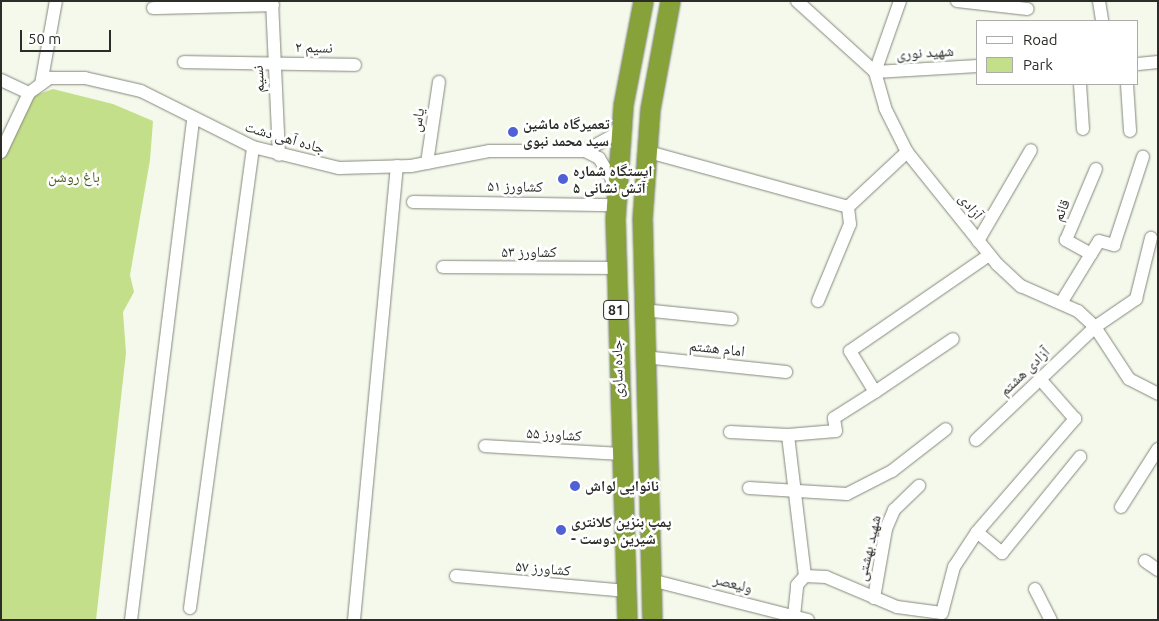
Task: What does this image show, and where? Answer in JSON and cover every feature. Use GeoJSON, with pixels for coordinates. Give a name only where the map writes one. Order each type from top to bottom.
{"type":"FeatureCollection","features":[{"type":"Feature","properties":{"kind":"highway","name":"جاده ساری"},"geometry":{"type":"LineString","coordinates":[[627,620],[620,454],[615,205],[622,120],[643,1]]}},
{"type":"Feature","properties":{"kind":"highway","name":"جاده ساری"},"geometry":{"type":"LineString","coordinates":[[652,620],[644,357],[646,151],[670,1]]}},
{"type":"Feature","properties":{"kind":"street"},"geometry":{"type":"LineString","coordinates":[[42,84],[56,1]]}},
{"type":"Feature","properties":{"kind":"street"},"geometry":{"type":"LineString","coordinates":[[797,1],[810,6],[875,72],[900,1]]}},
{"type":"Feature","properties":{"kind":"street"},"geometry":{"type":"LineString","coordinates":[[957,1],[1028,9]]}},
{"type":"Feature","properties":{"kind":"street"},"geometry":{"type":"LineString","coordinates":[[1099,1],[1102,20]]}},
{"type":"Feature","properties":{"kind":"street"},"geometry":{"type":"LineString","coordinates":[[153,8],[272,3]]}},
{"type":"Feature","properties":{"kind":"street","name":"نسیم"},"geometry":{"type":"LineString","coordinates":[[272,3],[279,155]]}},
{"type":"Feature","properties":{"kind":"street","name":"نسیم ۲"},"geometry":{"type":"LineString","coordinates":[[184,62],[274,62],[354,65]]}},
{"type":"Feature","properties":{"kind":"street"},"geometry":{"type":"LineString","coordinates":[[1139,64],[1158,62]]}},
{"type":"Feature","properties":{"kind":"street","name":"شهید نوری"},"geometry":{"type":"LineString","coordinates":[[875,72],[976,66]]}},
{"type":"Feature","properties":{"kind":"street","name":"آزادی"},"geometry":{"type":"LineString","coordinates":[[875,72],[885,108],[907,152],[990,255],[1021,286],[1061,303],[1095,327],[1129,379],[1158,394]]}},
{"type":"Feature","properties":{"kind":"street","name":"جاده آهی دشت"},"geometry":{"type":"LineString","coordinates":[[1,152],[29,93],[50,78],[85,78],[131,89],[193,121],[253,147],[279,155],[340,168],[427,163],[489,152],[585,152]]}},
{"type":"Feature","properties":{"kind":"street"},"geometry":{"type":"LineString","coordinates":[[1,80],[29,93]]}},
{"type":"Feature","properties":{"kind":"street","name":"یاس"},"geometry":{"type":"LineString","coordinates":[[427,163],[439,82]]}},
{"type":"Feature","properties":{"kind":"street"},"geometry":{"type":"LineString","coordinates":[[1080,85],[1083,129]]}},
{"type":"Feature","properties":{"kind":"street"},"geometry":{"type":"LineString","coordinates":[[1127,85],[1130,131]]}},
{"type":"Feature","properties":{"kind":"street"},"geometry":{"type":"LineString","coordinates":[[585,152],[614,135],[622,120]]}},
{"type":"Feature","properties":{"kind":"street"},"geometry":{"type":"LineString","coordinates":[[131,620],[193,121]]}},
{"type":"Feature","properties":{"kind":"street"},"geometry":{"type":"LineString","coordinates":[[190,608],[253,147]]}},
{"type":"Feature","properties":{"kind":"street"},"geometry":{"type":"LineString","coordinates":[[978,241],[1032,150]]}},
{"type":"Feature","properties":{"kind":"street"},"geometry":{"type":"LineString","coordinates":[[646,151],[848,206]]}},
{"type":"Feature","properties":{"kind":"street"},"geometry":{"type":"LineString","coordinates":[[585,152],[599,158],[616,186]]}},
{"type":"Feature","properties":{"kind":"street"},"geometry":{"type":"LineString","coordinates":[[848,206],[907,152]]}},
{"type":"Feature","properties":{"kind":"street"},"geometry":{"type":"LineString","coordinates":[[1061,303],[1099,241],[1114,245],[1143,157]]}},
{"type":"Feature","properties":{"kind":"street"},"geometry":{"type":"LineString","coordinates":[[354,620],[397,166]]}},
{"type":"Feature","properties":{"kind":"street","name":"قائم"},"geometry":{"type":"LineString","coordinates":[[1091,254],[1066,240],[1096,169]]}},
{"type":"Feature","properties":{"kind":"street","name":"کشاورز ۵۱"},"geometry":{"type":"LineString","coordinates":[[413,202],[615,205]]}},
{"type":"Feature","properties":{"kind":"street"},"geometry":{"type":"LineString","coordinates":[[818,301],[850,224],[848,206]]}},
{"type":"Feature","properties":{"kind":"street","name":"آزادی هشتم"},"geometry":{"type":"LineString","coordinates":[[976,440],[1095,327],[1136,299],[1150,238]]}},
{"type":"Feature","properties":{"kind":"street"},"geometry":{"type":"LineString","coordinates":[[875,392],[850,351],[990,255]]}},
{"type":"Feature","properties":{"kind":"street","name":"کشاورز ۵۳"},"geometry":{"type":"LineString","coordinates":[[443,267],[616,268]]}},
{"type":"Feature","properties":{"kind":"street"},"geometry":{"type":"LineString","coordinates":[[644,310],[732,318]]}},
{"type":"Feature","properties":{"kind":"street"},"geometry":{"type":"LineString","coordinates":[[730,432],[788,435],[836,431],[834,418],[953,339]]}},
{"type":"Feature","properties":{"kind":"street","name":"امام هشتم"},"geometry":{"type":"LineString","coordinates":[[644,357],[786,372]]}},
{"type":"Feature","properties":{"kind":"street"},"geometry":{"type":"LineString","coordinates":[[794,616],[797,585],[806,576],[826,577],[896,607],[942,613],[954,567],[977,532],[1075,419],[1040,378]]}},
{"type":"Feature","properties":{"kind":"street"},"geometry":{"type":"LineString","coordinates":[[749,488],[847,494],[892,472],[946,429]]}},
{"type":"Feature","properties":{"kind":"street"},"geometry":{"type":"LineString","coordinates":[[788,435],[806,576]]}},
{"type":"Feature","properties":{"kind":"street","name":"کشاورز ۵۵"},"geometry":{"type":"LineString","coordinates":[[485,446],[620,454]]}},
{"type":"Feature","properties":{"kind":"street"},"geometry":{"type":"LineString","coordinates":[[1121,507],[1158,449]]}},
{"type":"Feature","properties":{"kind":"street"},"geometry":{"type":"LineString","coordinates":[[977,532],[1002,553],[1080,457]]}},
{"type":"Feature","properties":{"kind":"street","name":"شهید بهشتی"},"geometry":{"type":"LineString","coordinates":[[874,598],[886,529],[894,510],[919,486]]}},
{"type":"Feature","properties":{"kind":"street"},"geometry":{"type":"LineString","coordinates":[[1145,561],[1158,570]]}},
{"type":"Feature","properties":{"kind":"street","name":"کشاورز ۵۷"},"geometry":{"type":"LineString","coordinates":[[456,576],[627,591]]}},
{"type":"Feature","properties":{"kind":"street","name":"ولیعصر"},"geometry":{"type":"LineString","coordinates":[[651,580],[808,620]]}},
{"type":"Feature","properties":{"kind":"street"},"geometry":{"type":"LineString","coordinates":[[1035,589],[1051,620]]}},
{"type":"Feature","properties":{"kind":"green space","name":"باغ روشن"},"geometry":{"type":"Polygon","coordinates":[[[53,89],[113,104],[153,121],[150,160],[130,275],[134,292],[123,312],[126,353],[96,620],[1,620],[1,161],[30,97],[53,89]]]}},
{"type":"Feature","properties":{"kind":"place","name":"تعمیرگاه ماشین سید محمد نبوی"},"geometry":{"type":"Point","coordinates":[513,132]}},
{"type":"Feature","properties":{"kind":"place","name":"ایستگاه شماره ۵ آتش نشانی"},"geometry":{"type":"Point","coordinates":[563,179]}},
{"type":"Feature","properties":{"kind":"place","name":"نانوایی لواش"},"geometry":{"type":"Point","coordinates":[575,486]}},
{"type":"Feature","properties":{"kind":"place","name":"پمپ بنزین کلانتری - شیرین دوست"},"geometry":{"type":"Point","coordinates":[561,530]}}]}
